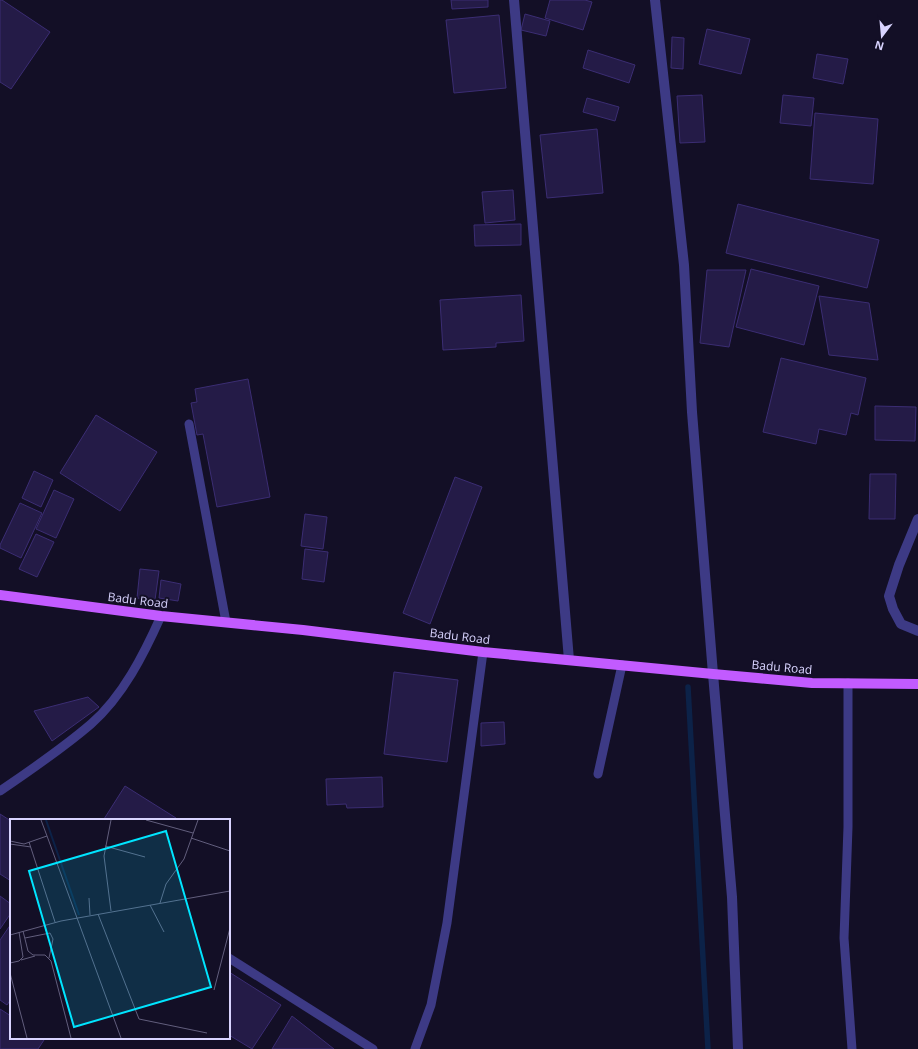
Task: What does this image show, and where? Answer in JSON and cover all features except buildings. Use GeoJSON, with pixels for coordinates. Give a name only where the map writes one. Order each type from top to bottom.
{"type":"FeatureCollection","features":[{"type":"Feature","properties":{"kind":"main road","name":"Badu Road"},"geometry":{"type":"LineString","coordinates":[[0,595],[161,616],[303,630],[483,652],[812,683],[918,684]]}},
{"type":"Feature","properties":{"kind":"street"},"geometry":{"type":"LineString","coordinates":[[514,0],[569,660]]}},
{"type":"Feature","properties":{"kind":"street"},"geometry":{"type":"LineString","coordinates":[[655,0],[684,265],[692,412],[732,897],[738,1049]]}},
{"type":"Feature","properties":{"kind":"street"},"geometry":{"type":"LineString","coordinates":[[918,519],[899,565],[890,596],[893,609],[901,624],[918,631]]}},
{"type":"Feature","properties":{"kind":"lane"},"geometry":{"type":"LineString","coordinates":[[189,424],[226,622]]}},
{"type":"Feature","properties":{"kind":"lane"},"geometry":{"type":"LineString","coordinates":[[0,791],[55,752],[92,723],[131,675],[147,648],[161,616]]}},
{"type":"Feature","properties":{"kind":"lane"},"geometry":{"type":"LineString","coordinates":[[415,1049],[431,1005],[447,923],[483,652]]}},
{"type":"Feature","properties":{"kind":"lane"},"geometry":{"type":"LineString","coordinates":[[598,774],[622,665]]}},
{"type":"Feature","properties":{"kind":"lane"},"geometry":{"type":"LineString","coordinates":[[848,683],[848,827],[844,938],[852,1049]]}},
{"type":"Feature","properties":{"kind":"lane"},"geometry":{"type":"LineString","coordinates":[[230,959],[374,1049]]}},
{"type":"Feature","properties":{"kind":"waterway"},"geometry":{"type":"LineString","coordinates":[[688,687],[708,1049]]}}]}
